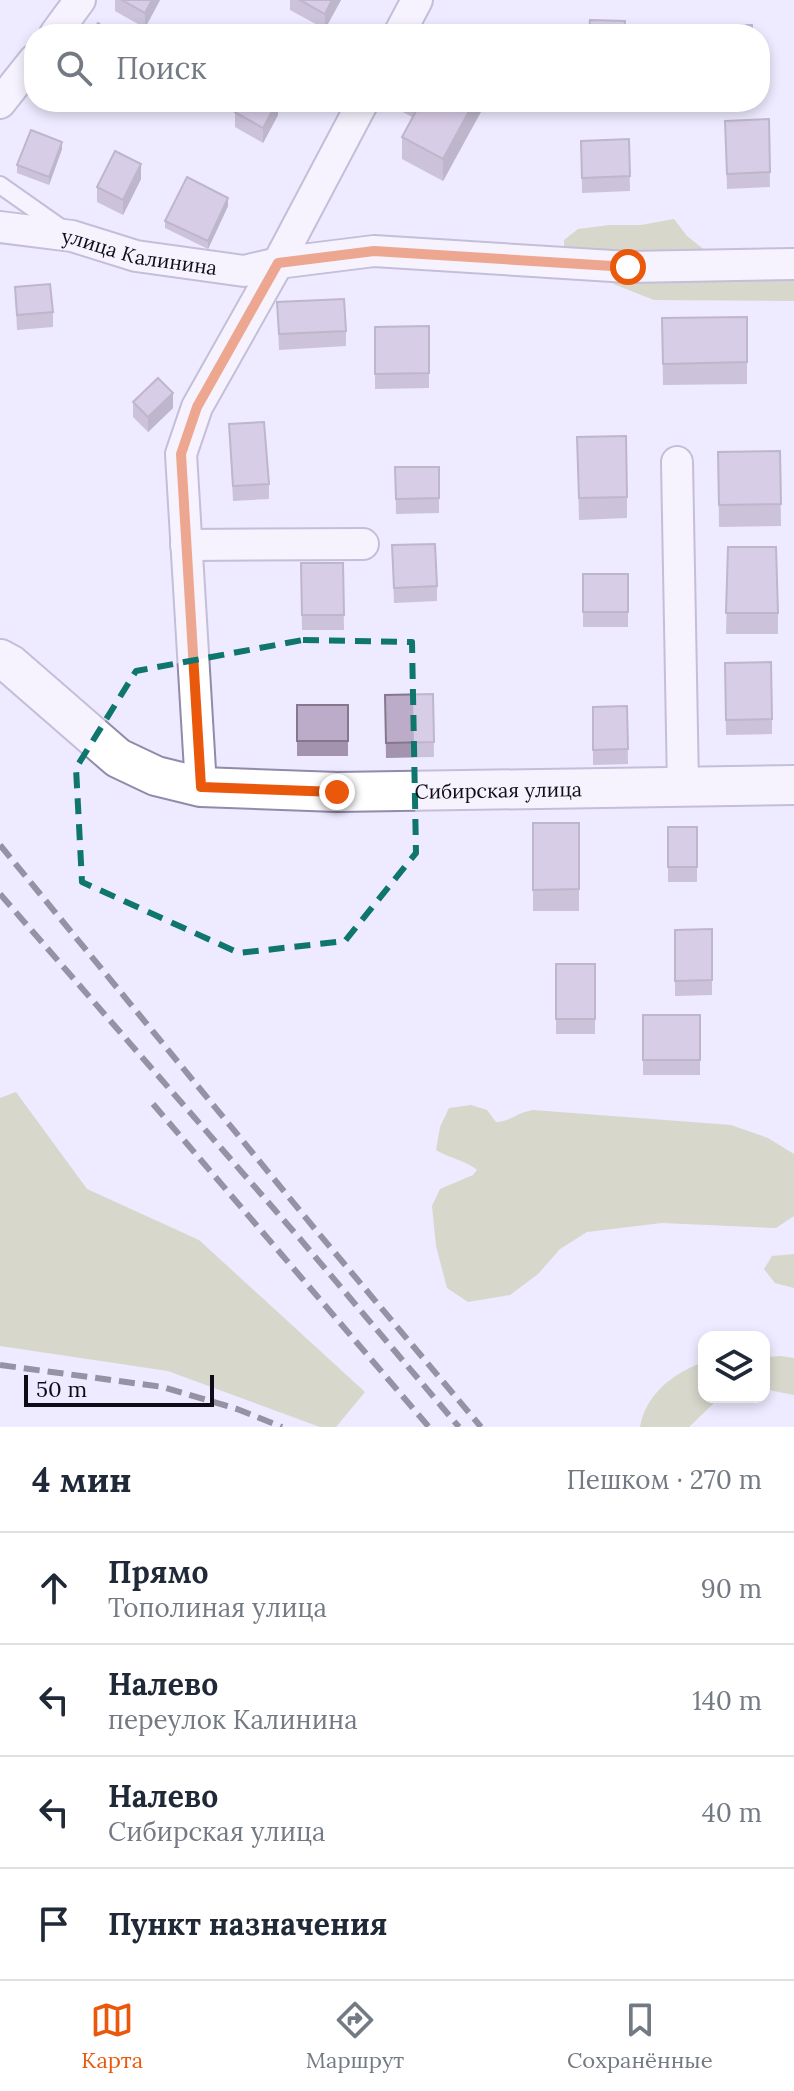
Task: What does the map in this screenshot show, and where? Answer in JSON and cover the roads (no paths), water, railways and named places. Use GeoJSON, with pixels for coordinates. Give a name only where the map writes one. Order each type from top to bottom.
{"type":"FeatureCollection","features":[{"type":"Feature","properties":{"kind":"street"},"geometry":{"type":"LineString","coordinates":[[62,24],[80,0]]}},
{"type":"Feature","properties":{"kind":"street"},"geometry":{"type":"LineString","coordinates":[[404,24],[417,0]]}},
{"type":"Feature","properties":{"kind":"street"},"geometry":{"type":"LineString","coordinates":[[0,103],[24,73]]}},
{"type":"Feature","properties":{"kind":"street"},"geometry":{"type":"LineString","coordinates":[[201,787],[181,454],[197,407],[358,112]]}},
{"type":"Feature","properties":{"kind":"street","name":"улица Калинина"},"geometry":{"type":"LineString","coordinates":[[0,227],[72,236],[136,256],[244,271],[278,263],[374,251],[628,267],[794,264]]}},
{"type":"Feature","properties":{"kind":"street"},"geometry":{"type":"LineString","coordinates":[[677,462],[683,786]]}},
{"type":"Feature","properties":{"kind":"street"},"geometry":{"type":"LineString","coordinates":[[186,545],[363,544]]}},
{"type":"Feature","properties":{"kind":"street","name":"Сибирская улица"},"geometry":{"type":"LineString","coordinates":[[0,659],[11,665],[118,758],[156,776],[201,787],[337,792],[794,785]]}},
{"type":"Feature","properties":{"kind":"lane"},"geometry":{"type":"LineString","coordinates":[[0,185],[72,236]]}},
{"type":"Feature","properties":{"kind":"railway"},"geometry":{"type":"LineString","coordinates":[[0,845],[481,1427]]}},
{"type":"Feature","properties":{"kind":"railway"},"geometry":{"type":"LineString","coordinates":[[0,894],[459,1427]]}},
{"type":"Feature","properties":{"kind":"railway"},"geometry":{"type":"LineString","coordinates":[[153,1104],[429,1427]]}},
{"type":"Feature","properties":{"kind":"railway"},"geometry":{"type":"LineString","coordinates":[[0,1365],[163,1387],[237,1409],[282,1427]]}}]}
